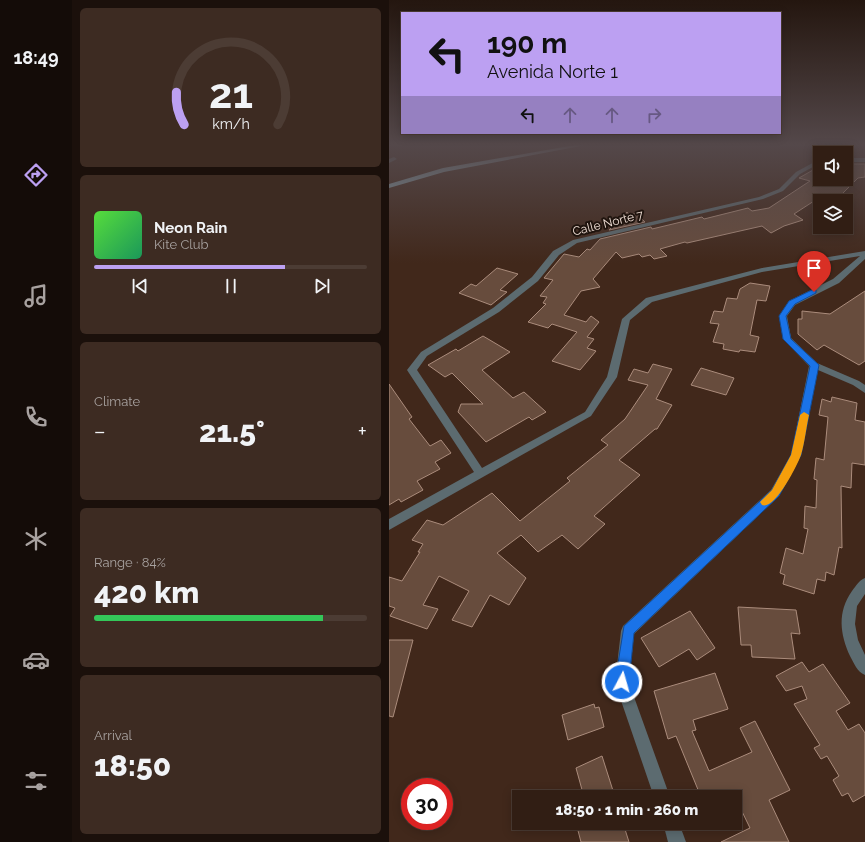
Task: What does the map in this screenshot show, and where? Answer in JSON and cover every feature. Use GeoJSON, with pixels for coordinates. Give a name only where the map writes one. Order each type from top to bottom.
{"type":"FeatureCollection","features":[{"type":"Feature","properties":{"kind":"street","name":"Calle Norte 7"},"geometry":{"type":"LineString","coordinates":[[480,473],[412,370],[424,354],[496,310],[535,279],[556,253],[575,241],[761,198],[781,190],[787,184]]}},
{"type":"Feature","properties":{"kind":"street"},"geometry":{"type":"LineString","coordinates":[[389,525],[588,414],[613,377],[626,319],[649,300],[762,270],[865,254]]}},
{"type":"Feature","properties":{"kind":"street"},"geometry":{"type":"LineString","coordinates":[[865,254],[836,281],[792,303],[783,316],[787,339],[814,365],[856,383],[865,390]]}},
{"type":"Feature","properties":{"kind":"street"},"geometry":{"type":"LineString","coordinates":[[660,790],[622,682],[628,631],[775,493],[796,455],[814,365]]}},
{"type":"Feature","properties":{"kind":"street"},"geometry":{"type":"LineString","coordinates":[[865,584],[850,607],[847,629],[857,656],[865,668]]}},
{"type":"Feature","properties":{"kind":"street"},"geometry":{"type":"LineString","coordinates":[[673,830],[677,842]]}},
{"type":"Feature","properties":{"kind":"building"},"geometry":{"type":"Polygon","coordinates":[[[805,184],[813,184],[813,186],[850,186],[842,194],[813,194],[813,202],[794,214],[803,220],[784,226],[771,233],[762,226],[687,243],[685,242],[660,249],[667,256],[654,259],[650,255],[642,257],[639,254],[622,258],[616,252],[593,279],[600,287],[581,291],[564,315],[586,322],[591,316],[599,322],[587,337],[594,339],[587,348],[596,351],[580,370],[552,361],[577,332],[552,324],[548,328],[528,322],[546,304],[543,303],[547,297],[540,296],[553,280],[544,278],[564,254],[579,257],[587,249],[590,250],[600,239],[651,227],[652,229],[702,217],[704,219],[748,208],[752,211],[769,208],[805,184]]]}},
{"type":"Feature","properties":{"kind":"building"},"geometry":{"type":"Polygon","coordinates":[[[627,212],[630,215],[636,213],[645,222],[609,230],[627,212]]]}},
{"type":"Feature","properties":{"kind":"building"},"geometry":{"type":"Polygon","coordinates":[[[497,268],[518,274],[500,290],[507,292],[491,305],[459,293],[471,284],[476,286],[497,268]]]}},
{"type":"Feature","properties":{"kind":"building"},"geometry":{"type":"Polygon","coordinates":[[[750,283],[770,286],[766,301],[757,300],[750,335],[759,337],[755,352],[740,350],[739,352],[723,349],[724,344],[713,342],[719,324],[710,323],[714,311],[723,312],[727,298],[737,299],[740,289],[750,283]]]}},
{"type":"Feature","properties":{"kind":"building"},"geometry":{"type":"Polygon","coordinates":[[[865,291],[865,361],[859,365],[824,345],[817,350],[798,334],[798,319],[802,319],[802,311],[830,314],[865,291]]]}},
{"type":"Feature","properties":{"kind":"building"},"geometry":{"type":"Polygon","coordinates":[[[483,336],[510,352],[482,370],[513,398],[524,392],[546,412],[532,420],[529,417],[486,442],[458,412],[461,404],[483,404],[452,373],[445,377],[428,365],[456,349],[458,351],[483,336]]]}},
{"type":"Feature","properties":{"kind":"building"},"geometry":{"type":"Polygon","coordinates":[[[653,364],[672,369],[656,399],[672,405],[657,429],[655,429],[619,460],[640,475],[594,516],[605,524],[578,549],[562,535],[538,552],[521,535],[497,553],[526,578],[509,605],[490,595],[472,627],[452,620],[469,591],[439,576],[423,605],[438,609],[427,629],[390,616],[395,608],[389,606],[389,577],[402,581],[420,552],[418,552],[423,544],[412,540],[427,520],[443,525],[492,493],[520,521],[570,481],[567,478],[608,445],[601,440],[625,419],[648,385],[628,380],[634,369],[648,373],[653,364]]]}},
{"type":"Feature","properties":{"kind":"building"},"geometry":{"type":"Polygon","coordinates":[[[701,368],[734,378],[726,395],[691,385],[701,368]]]}},
{"type":"Feature","properties":{"kind":"building"},"geometry":{"type":"Polygon","coordinates":[[[389,384],[412,417],[409,419],[430,446],[441,440],[451,453],[435,462],[440,469],[417,481],[423,490],[401,502],[399,499],[389,505],[389,384]]]}},
{"type":"Feature","properties":{"kind":"building"},"geometry":{"type":"Polygon","coordinates":[[[832,397],[857,403],[855,420],[865,422],[865,465],[852,463],[851,488],[841,486],[842,548],[839,547],[834,575],[826,572],[825,581],[817,579],[814,594],[783,584],[785,575],[780,573],[786,548],[803,554],[808,529],[804,528],[805,506],[816,508],[817,480],[814,479],[816,458],[824,460],[828,417],[819,415],[822,399],[831,402],[832,397]]]}},
{"type":"Feature","properties":{"kind":"building"},"geometry":{"type":"Polygon","coordinates":[[[738,607],[796,610],[800,634],[791,633],[795,659],[752,657],[751,645],[741,645],[738,607]]]}},
{"type":"Feature","properties":{"kind":"building"},"geometry":{"type":"Polygon","coordinates":[[[690,611],[715,648],[697,660],[689,649],[659,667],[641,638],[690,611]]]}},
{"type":"Feature","properties":{"kind":"building"},"geometry":{"type":"Polygon","coordinates":[[[389,640],[413,640],[393,717],[389,716],[389,640]]]}},
{"type":"Feature","properties":{"kind":"building"},"geometry":{"type":"Polygon","coordinates":[[[802,662],[809,672],[823,664],[850,703],[836,711],[848,730],[859,724],[865,733],[865,795],[853,802],[848,793],[842,796],[833,780],[839,776],[827,756],[821,759],[814,748],[820,745],[794,704],[807,699],[802,686],[786,691],[776,676],[802,662]]]}},
{"type":"Feature","properties":{"kind":"building"},"geometry":{"type":"Polygon","coordinates":[[[715,673],[728,709],[693,720],[696,730],[692,731],[709,771],[752,752],[740,728],[755,721],[790,790],[769,800],[789,842],[721,842],[750,828],[742,811],[742,790],[698,790],[676,736],[668,739],[654,691],[715,673]]]}},
{"type":"Feature","properties":{"kind":"building"},"geometry":{"type":"Polygon","coordinates":[[[594,704],[595,708],[599,707],[604,727],[568,740],[562,715],[594,704]]]}},
{"type":"Feature","properties":{"kind":"building"},"geometry":{"type":"Polygon","coordinates":[[[602,756],[613,790],[582,790],[576,768],[602,756]]]}},
{"type":"Feature","properties":{"kind":"building"},"geometry":{"type":"Polygon","coordinates":[[[578,830],[625,830],[629,842],[581,842],[578,830]]]}},
{"type":"Feature","properties":{"kind":"slow traffic"},"geometry":{"type":"LineString","coordinates":[[765,502],[775,493],[796,455],[804,415]]}},
{"type":"Feature","properties":{"kind":"route"},"geometry":{"type":"LineString","coordinates":[[622,682],[628,631],[775,493],[796,455],[814,365],[787,339],[783,316],[792,303],[814,292]]}}]}
